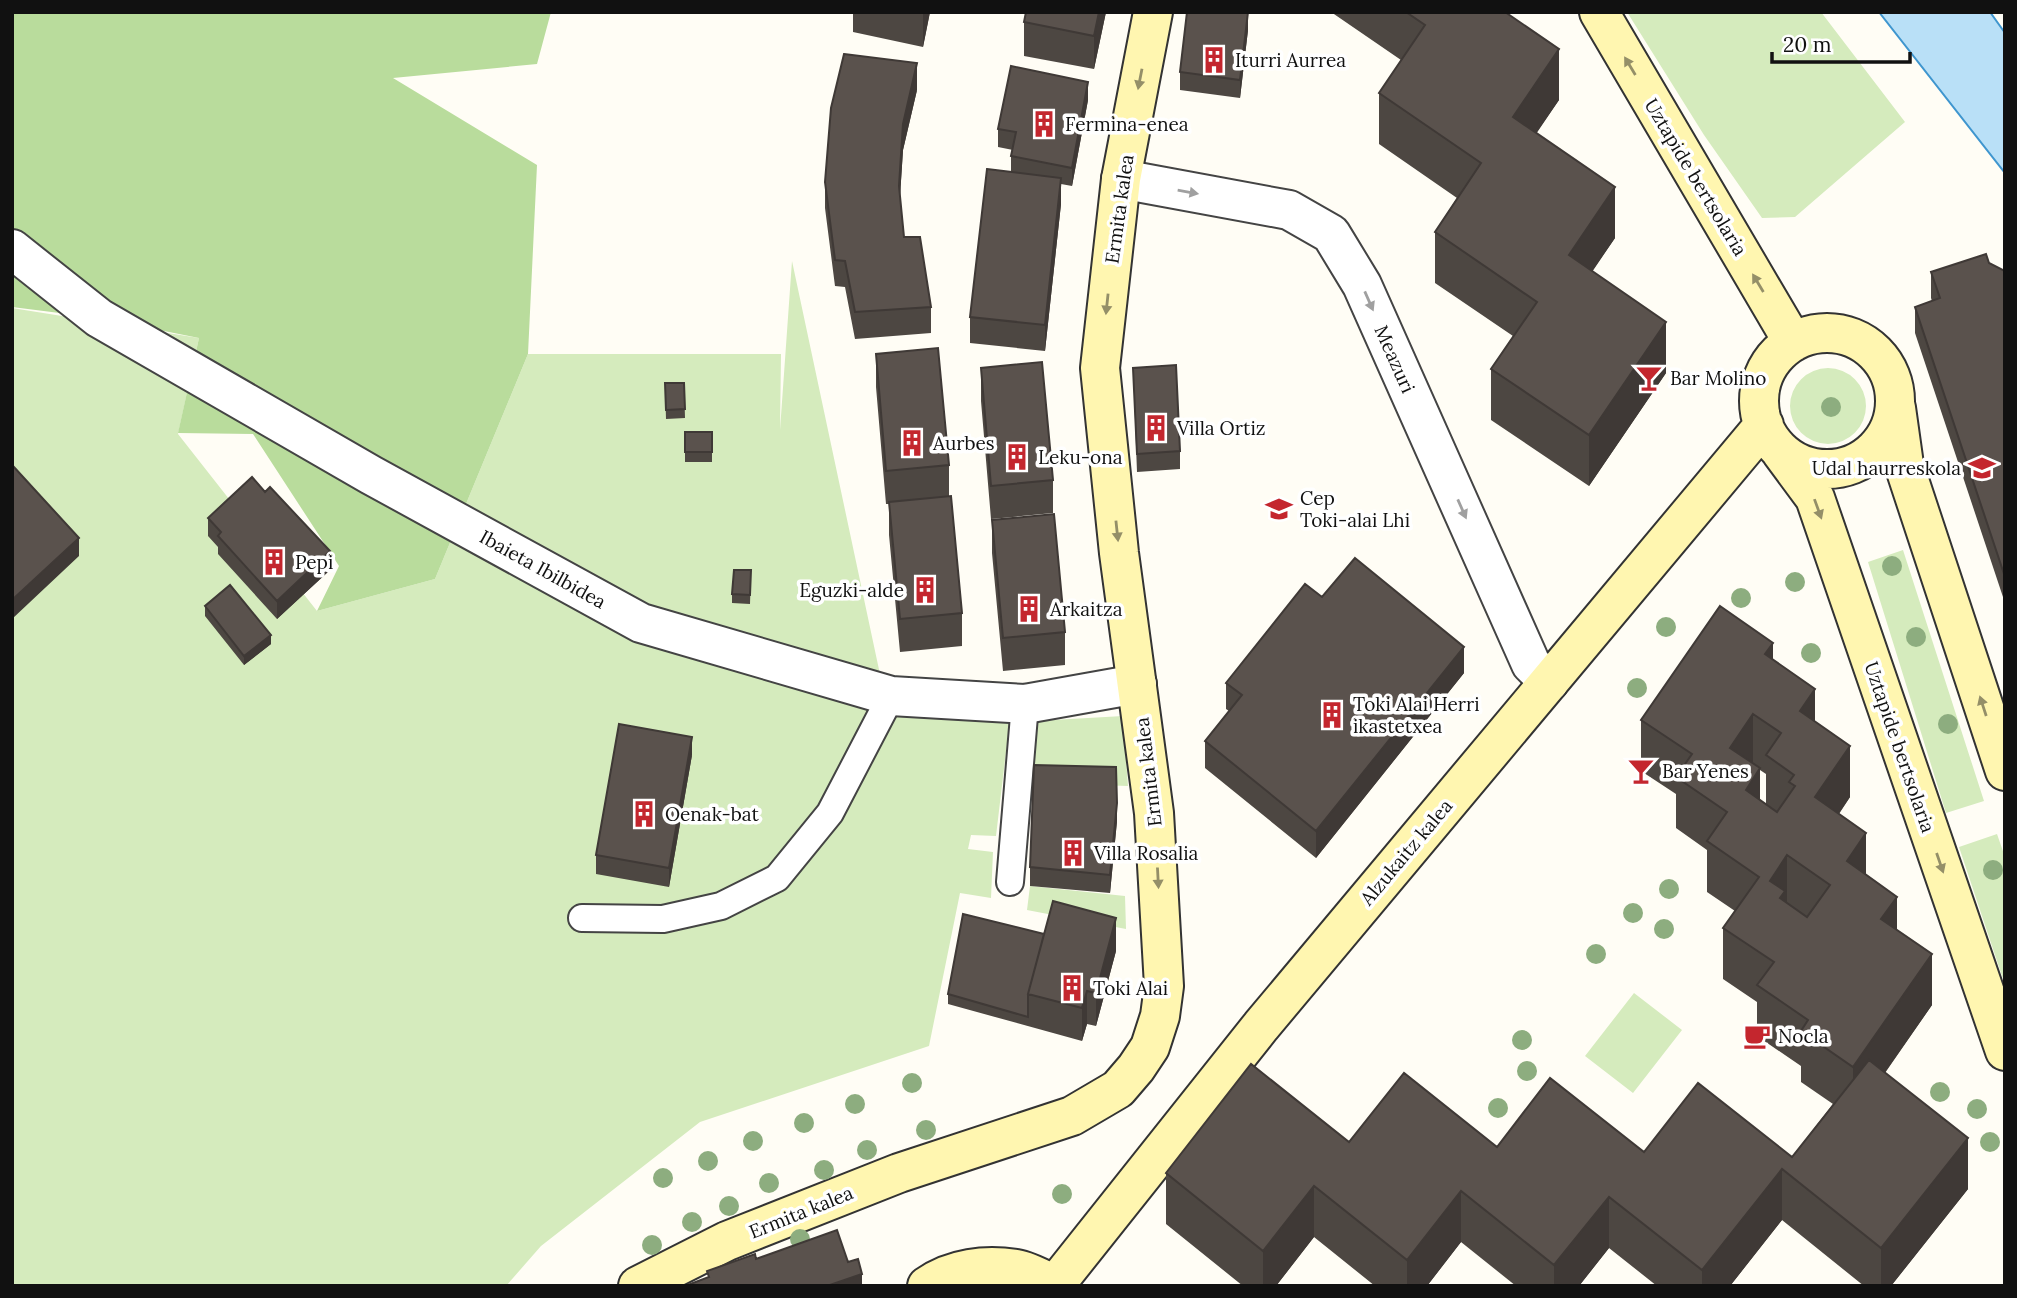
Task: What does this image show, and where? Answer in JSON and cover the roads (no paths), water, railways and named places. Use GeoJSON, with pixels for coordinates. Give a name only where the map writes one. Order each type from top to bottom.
{"type":"FeatureCollection","features":[{"type":"Feature","properties":{"kind":"street","name":"Ermita kalea"},"geometry":{"type":"LineString","coordinates":[[638,1286],[727,1241],[900,1172],[1072,1116],[1118,1090],[1150,1047],[1160,1016],[1164,986],[1154,813],[1119,553],[1100,368],[1121,179],[1153,12]]}},
{"type":"Feature","properties":{"kind":"street","name":"Uztapide bertsolaria"},"geometry":{"type":"LineString","coordinates":[[1599,12],[1793,342]]}},
{"type":"Feature","properties":{"kind":"street","name":"Meazuri"},"geometry":{"type":"LineString","coordinates":[[1121,179],[1289,210],[1331,234],[1362,285],[1531,663],[1549,682]]}},
{"type":"Feature","properties":{"kind":"street","name":"Ibaieta Ibilbidea"},"geometry":{"type":"LineString","coordinates":[[12,249],[99,318],[371,475],[641,623],[891,696],[1025,704],[1137,684]]}},
{"type":"Feature","properties":{"kind":"street"},"geometry":{"type":"LineString","coordinates":[[1896,408],[1890,428],[1878,446],[1861,460],[1841,468],[1820,470],[1799,464],[1772,439],[1759,402],[1763,379],[1775,358],[1793,342],[1813,334],[1834,333],[1854,339],[1873,350],[1886,366],[1894,386],[1904,465],[2005,771]]}},
{"type":"Feature","properties":{"kind":"street","name":"Uztapide bertsolaria"},"geometry":{"type":"LineString","coordinates":[[1772,439],[1815,498],[2005,1051]]}},
{"type":"Feature","properties":{"kind":"street","name":"Alzukaitz kalea"},"geometry":{"type":"LineString","coordinates":[[1055,1285],[1261,1026],[1549,682],[1772,439]]}},
{"type":"Feature","properties":{"kind":"street"},"geometry":{"type":"LineString","coordinates":[[927,1286],[938,1278],[977,1267],[1017,1269],[1055,1285]]}},
{"type":"Feature","properties":{"kind":"lane"},"geometry":{"type":"LineString","coordinates":[[582,918],[663,919],[721,906],[777,878],[830,813],[891,696]]}},
{"type":"Feature","properties":{"kind":"lane"},"geometry":{"type":"LineString","coordinates":[[1010,882],[1025,704]]}},
{"type":"Feature","properties":{"kind":"water"},"geometry":{"type":"Polygon","coordinates":[[[1879,12],[1990,12],[2005,33],[2005,173],[1879,12]]]}},
{"type":"Feature","properties":{"kind":"place","name":"Iturri Aurrea"},"geometry":{"type":"Point","coordinates":[1214,60]}},
{"type":"Feature","properties":{"kind":"place","name":"Fermina-enea"},"geometry":{"type":"Point","coordinates":[1044,124]}},
{"type":"Feature","properties":{"kind":"place","name":"Bar Molino"},"geometry":{"type":"Point","coordinates":[1649,378]}},
{"type":"Feature","properties":{"kind":"place","name":"Villa Ortiz"},"geometry":{"type":"Point","coordinates":[1156,428]}},
{"type":"Feature","properties":{"kind":"place","name":"Aurbes"},"geometry":{"type":"Point","coordinates":[912,443]}},
{"type":"Feature","properties":{"kind":"place","name":"Leku-ona"},"geometry":{"type":"Point","coordinates":[1017,457]}},
{"type":"Feature","properties":{"kind":"place","name":"Udal haurreskola"},"geometry":{"type":"Point","coordinates":[1982,468]}},
{"type":"Feature","properties":{"kind":"place","name":"Cep Toki-alai Lhi"},"geometry":{"type":"Point","coordinates":[1279,509]}},
{"type":"Feature","properties":{"kind":"place","name":"Pepi"},"geometry":{"type":"Point","coordinates":[274,562]}},
{"type":"Feature","properties":{"kind":"place","name":"Eguzki-alde"},"geometry":{"type":"Point","coordinates":[925,590]}},
{"type":"Feature","properties":{"kind":"place","name":"Arkaitza"},"geometry":{"type":"Point","coordinates":[1029,609]}},
{"type":"Feature","properties":{"kind":"place","name":"Toki Alai Herri ikastetxea"},"geometry":{"type":"Point","coordinates":[1332,715]}},
{"type":"Feature","properties":{"kind":"place","name":"Bar Yenes"},"geometry":{"type":"Point","coordinates":[1641,771]}},
{"type":"Feature","properties":{"kind":"place","name":"Oenak-bat"},"geometry":{"type":"Point","coordinates":[644,814]}},
{"type":"Feature","properties":{"kind":"place","name":"Villa Rosalia"},"geometry":{"type":"Point","coordinates":[1073,853]}},
{"type":"Feature","properties":{"kind":"place","name":"Toki Alai"},"geometry":{"type":"Point","coordinates":[1072,988]}},
{"type":"Feature","properties":{"kind":"place","name":"Nocla"},"geometry":{"type":"Point","coordinates":[1757,1036]}}]}
